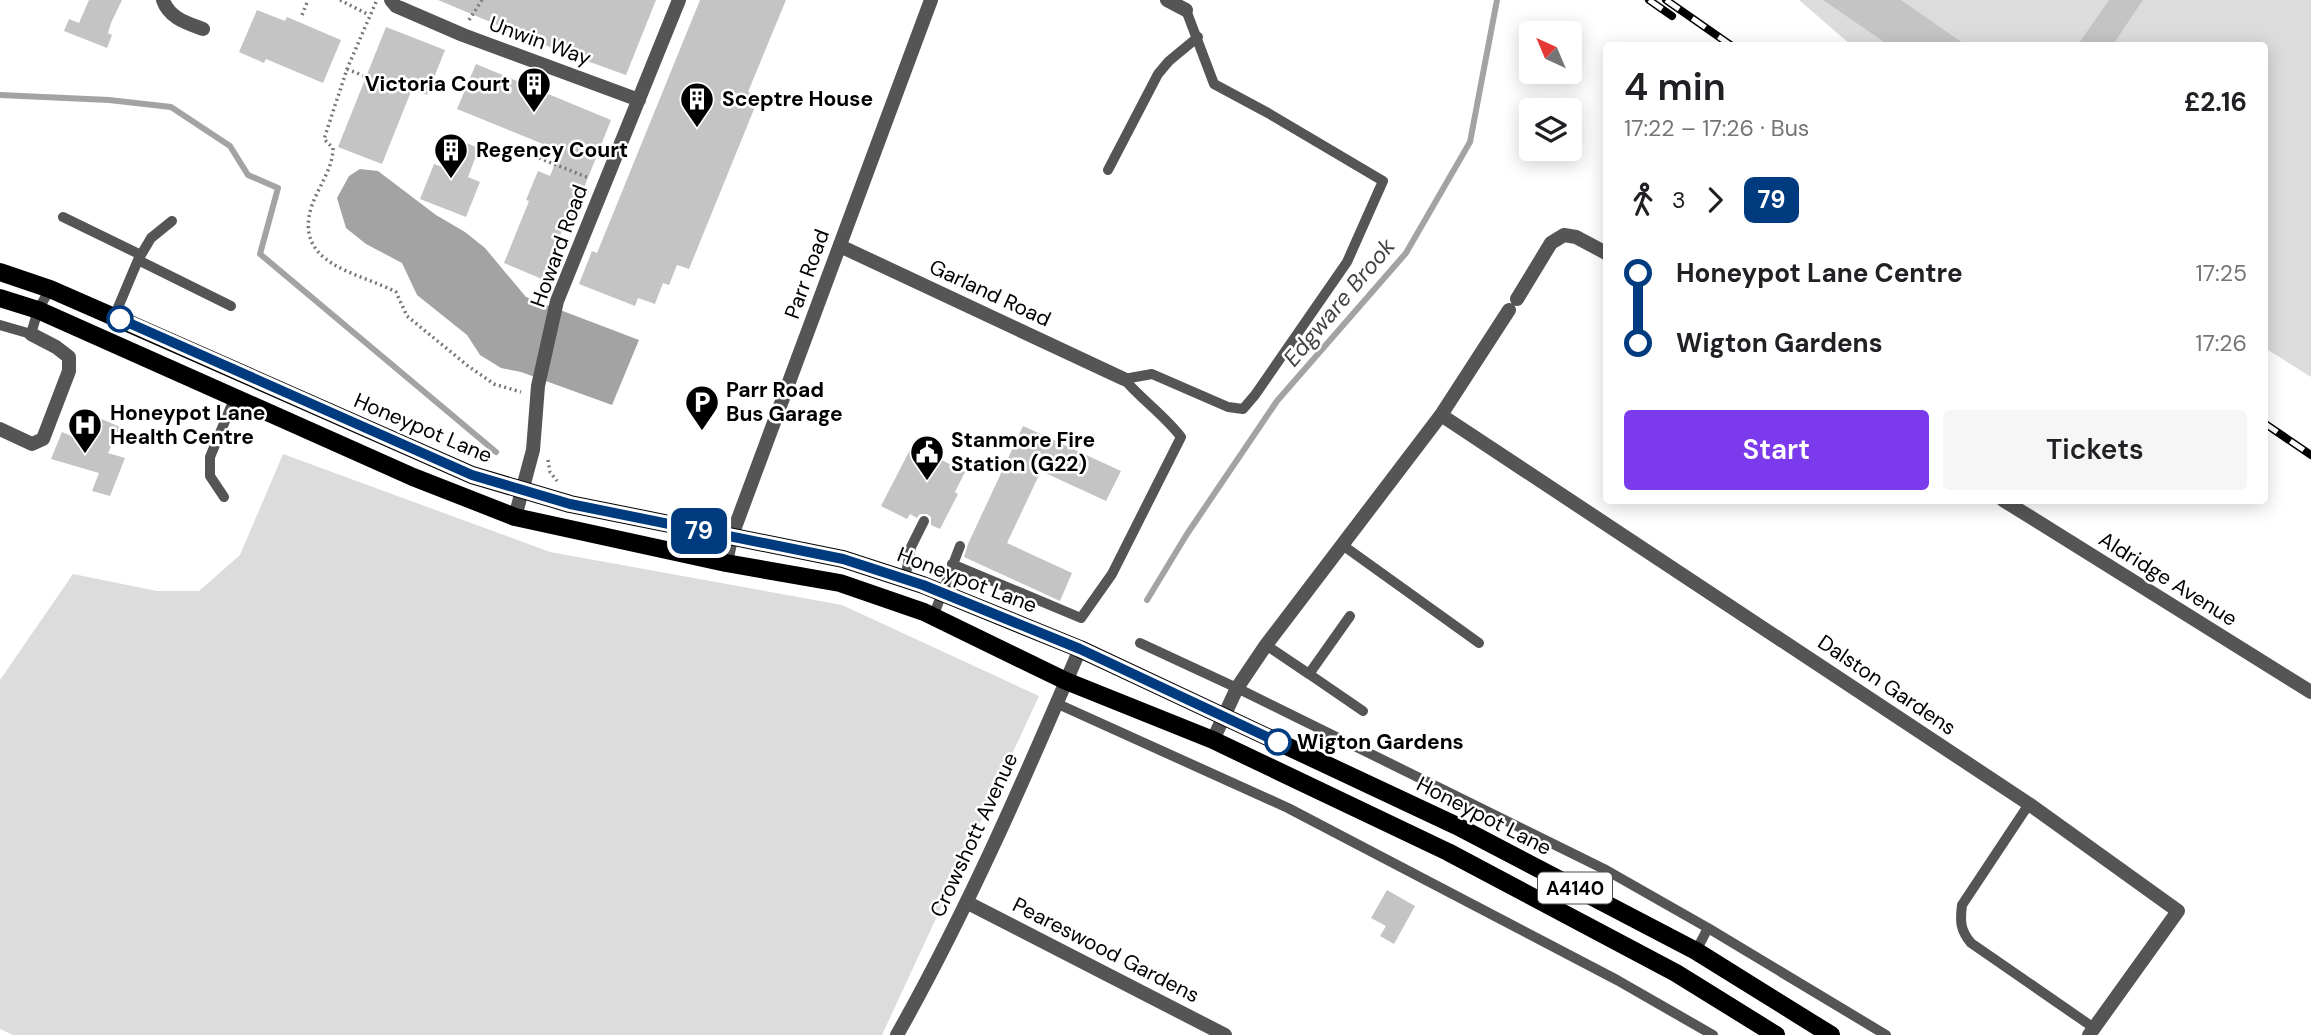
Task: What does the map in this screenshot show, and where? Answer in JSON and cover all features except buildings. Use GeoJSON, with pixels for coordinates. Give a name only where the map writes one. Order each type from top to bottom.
{"type":"FeatureCollection","features":[{"type":"Feature","properties":{"kind":"main road","name":"Honeypot Lane"},"geometry":{"type":"LineString","coordinates":[[0,272],[50,289],[472,475],[570,504],[843,559],[942,592],[1080,649],[1457,826],[1696,951],[1831,1035]]}},
{"type":"Feature","properties":{"kind":"main road","name":"A4140"},"geometry":{"type":"LineString","coordinates":[[0,298],[38,310],[413,477],[515,517],[726,563],[840,583],[933,617],[1066,681],[1213,740],[1460,858],[1676,973],[1776,1035]]}},
{"type":"Feature","properties":{"kind":"street"},"geometry":{"type":"LineString","coordinates":[[163,0],[176,19],[203,29]]}},
{"type":"Feature","properties":{"kind":"street","name":"Unwin Way"},"geometry":{"type":"LineString","coordinates":[[391,0],[396,6],[463,35],[639,100]]}},
{"type":"Feature","properties":{"kind":"street","name":"Howard Road"},"geometry":{"type":"LineString","coordinates":[[515,517],[533,450],[533,389],[557,301],[679,0]]}},
{"type":"Feature","properties":{"kind":"street","name":"Parr Road"},"geometry":{"type":"LineString","coordinates":[[726,563],[731,538],[931,0]]}},
{"type":"Feature","properties":{"kind":"street"},"geometry":{"type":"LineString","coordinates":[[1167,0],[1186,10]]}},
{"type":"Feature","properties":{"kind":"street"},"geometry":{"type":"LineString","coordinates":[[1213,740],[1237,688],[1266,645],[1441,415],[1551,243],[1564,235],[1576,237],[1603,251]]}},
{"type":"Feature","properties":{"kind":"street","name":"Garland Road"},"geometry":{"type":"LineString","coordinates":[[839,246],[1124,379]]}},
{"type":"Feature","properties":{"kind":"street"},"geometry":{"type":"LineString","coordinates":[[0,429],[32,444],[43,439],[69,372],[69,357],[31,334]]}},
{"type":"Feature","properties":{"kind":"street","name":"Dalston Gardens"},"geometry":{"type":"LineString","coordinates":[[1441,415],[2029,804],[2178,911],[2091,1031]]}},
{"type":"Feature","properties":{"kind":"street","name":"Aldridge Avenue"},"geometry":{"type":"LineString","coordinates":[[2009,504],[2311,692]]}},
{"type":"Feature","properties":{"kind":"street","name":"Crowshott Avenue"},"geometry":{"type":"LineString","coordinates":[[897,1035],[968,902],[1058,704],[1080,649]]}},
{"type":"Feature","properties":{"kind":"street","name":"Peareswood Gardens"},"geometry":{"type":"LineString","coordinates":[[968,902],[1224,1035]]}},
{"type":"Feature","properties":{"kind":"lane"},"geometry":{"type":"LineString","coordinates":[[1124,379],[1152,374],[1228,407],[1243,409],[1255,396],[1347,262],[1382,181],[1214,84],[1186,10]]}},
{"type":"Feature","properties":{"kind":"lane"},"geometry":{"type":"LineString","coordinates":[[1108,170],[1158,74],[1198,37]]}},
{"type":"Feature","properties":{"kind":"lane"},"geometry":{"type":"LineString","coordinates":[[63,217],[231,306]]}},
{"type":"Feature","properties":{"kind":"lane"},"geometry":{"type":"LineString","coordinates":[[114,317],[151,238],[172,221]]}},
{"type":"Feature","properties":{"kind":"lane"},"geometry":{"type":"LineString","coordinates":[[0,325],[31,334],[38,310],[50,289]]}},
{"type":"Feature","properties":{"kind":"lane"},"geometry":{"type":"LineString","coordinates":[[952,564],[1081,618],[1112,574],[1181,437],[1166,417],[1141,399],[1124,379]]}},
{"type":"Feature","properties":{"kind":"lane"},"geometry":{"type":"LineString","coordinates":[[224,496],[210,476],[210,457],[235,397]]}},
{"type":"Feature","properties":{"kind":"lane"},"geometry":{"type":"LineString","coordinates":[[905,579],[912,547],[924,521]]}},
{"type":"Feature","properties":{"kind":"lane"},"geometry":{"type":"LineString","coordinates":[[1341,544],[1479,643]]}},
{"type":"Feature","properties":{"kind":"lane"},"geometry":{"type":"LineString","coordinates":[[933,617],[960,546]]}},
{"type":"Feature","properties":{"kind":"lane"},"geometry":{"type":"LineString","coordinates":[[1309,674],[1350,616]]}},
{"type":"Feature","properties":{"kind":"lane"},"geometry":{"type":"LineString","coordinates":[[1140,643],[1606,870],[1709,928],[1886,1035]]}},
{"type":"Feature","properties":{"kind":"lane"},"geometry":{"type":"LineString","coordinates":[[1266,645],[1363,711]]}},
{"type":"Feature","properties":{"kind":"lane"},"geometry":{"type":"LineString","coordinates":[[1058,704],[1287,808],[1605,974],[1713,1035]]}},
{"type":"Feature","properties":{"kind":"lane"},"geometry":{"type":"LineString","coordinates":[[2029,804],[1962,905],[1962,932],[1971,943],[2091,1031]]}},
{"type":"Feature","properties":{"kind":"lane"},"geometry":{"type":"LineString","coordinates":[[1696,951],[1709,928]]}},
{"type":"Feature","properties":{"kind":"path"},"geometry":{"type":"LineString","coordinates":[[302,15],[308,0]]}},
{"type":"Feature","properties":{"kind":"path"},"geometry":{"type":"LineString","coordinates":[[340,0],[369,15]]}},
{"type":"Feature","properties":{"kind":"path"},"geometry":{"type":"LineString","coordinates":[[377,0],[347,69],[324,139],[333,148],[333,158],[312,206],[308,229],[313,245],[330,264],[396,292],[407,316],[494,384],[533,389]]}},
{"type":"Feature","properties":{"kind":"path"},"geometry":{"type":"LineString","coordinates":[[463,35],[482,0]]}},
{"type":"Feature","properties":{"kind":"path"},"geometry":{"type":"LineString","coordinates":[[347,69],[364,76]]}},
{"type":"Feature","properties":{"kind":"path"},"geometry":{"type":"LineString","coordinates":[[539,158],[596,180]]}},
{"type":"Feature","properties":{"kind":"path"},"geometry":{"type":"LineString","coordinates":[[547,456],[550,472],[558,482],[567,486]]}},
{"type":"Feature","properties":{"kind":"shaded area"},"geometry":{"type":"Polygon","coordinates":[[[1799,0],[2311,0],[2311,377],[2268,350],[2268,42],[1848,42],[1799,0]]]}},
{"type":"Feature","properties":{"kind":"shaded area"},"geometry":{"type":"Polygon","coordinates":[[[360,169],[378,171],[436,215],[465,232],[485,248],[526,297],[639,340],[612,405],[521,372],[501,368],[480,355],[467,335],[417,295],[402,263],[366,244],[346,228],[337,198],[349,176],[360,169]]]}},
{"type":"Feature","properties":{"kind":"shaded area"},"geometry":{"type":"Polygon","coordinates":[[[283,454],[550,552],[842,605],[1039,696],[882,1035],[13,1035],[0,1029],[0,680],[73,574],[157,591],[199,591],[240,555],[283,454]]]}},
{"type":"Feature","properties":{"kind":"waterway","name":"Edgware Brook"},"geometry":{"type":"LineString","coordinates":[[1147,600],[1187,534],[1277,401],[1406,253],[1470,142],[1497,0]]}},
{"type":"Feature","properties":{"kind":"waterway"},"geometry":{"type":"LineString","coordinates":[[0,95],[109,100],[171,107],[230,146],[248,175],[278,188],[260,254],[496,452]]}},
{"type":"Feature","properties":{"kind":"railway"},"geometry":{"type":"LineString","coordinates":[[1649,0],[1672,16]]}},
{"type":"Feature","properties":{"kind":"railway"},"geometry":{"type":"LineString","coordinates":[[1666,0],[1726,42]]}},
{"type":"Feature","properties":{"kind":"railway"},"geometry":{"type":"LineString","coordinates":[[2268,426],[2311,455]]}},
{"type":"Feature","properties":{"kind":"bus line","name":"79"},"geometry":{"type":"LineString","coordinates":[[120,319],[472,475],[570,504],[843,559],[923,585],[1080,649],[1278,742]]}},
{"type":"Feature","properties":{"kind":"place","name":"Victoria Court"},"geometry":{"type":"Point","coordinates":[534,114]}},
{"type":"Feature","properties":{"kind":"place","name":"Sceptre House"},"geometry":{"type":"Point","coordinates":[697,129]}},
{"type":"Feature","properties":{"kind":"place","name":"Regency Court"},"geometry":{"type":"Point","coordinates":[451,180]}},
{"type":"Feature","properties":{"kind":"place","name":"Parr Road Bus Garage"},"geometry":{"type":"Point","coordinates":[702,432]}},
{"type":"Feature","properties":{"kind":"place","name":"Honeypot Lane Health Centre"},"geometry":{"type":"Point","coordinates":[85,455]}},
{"type":"Feature","properties":{"kind":"place","name":"Stanmore Fire Station (G22)"},"geometry":{"type":"Point","coordinates":[927,482]}},
{"type":"Feature","properties":{"kind":"place","name":"Wigton Gardens"},"geometry":{"type":"Point","coordinates":[1278,742]}}]}
